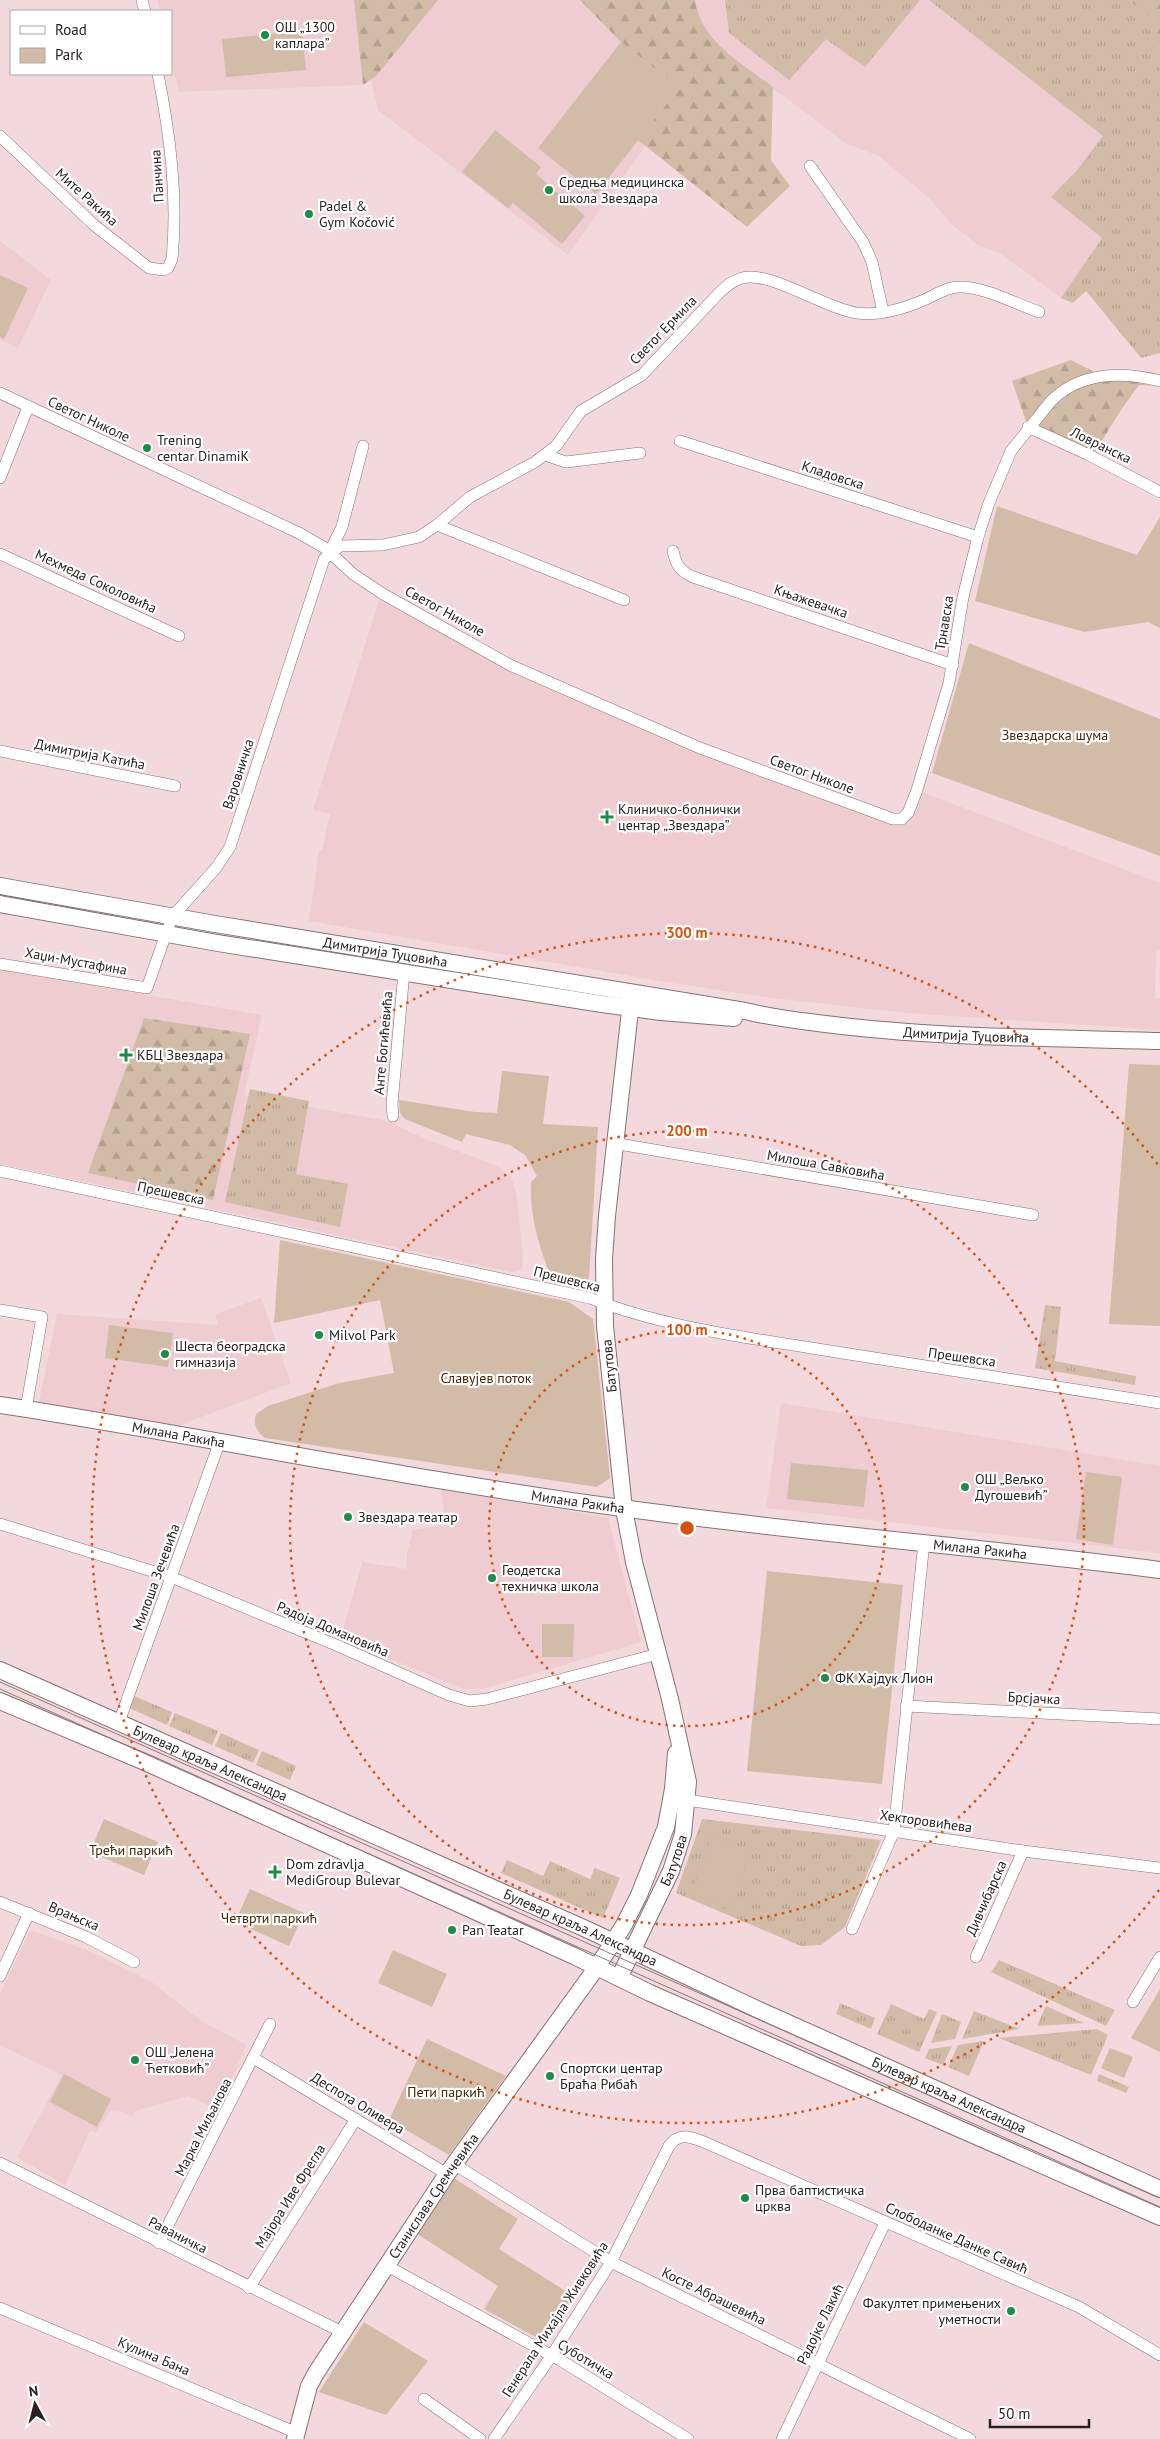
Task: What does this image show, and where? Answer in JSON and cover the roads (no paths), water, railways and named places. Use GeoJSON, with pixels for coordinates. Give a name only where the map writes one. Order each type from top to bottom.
{"type":"FeatureCollection","features":[{"type":"Feature","properties":{"kind":"main road","name":"Димитрија Туцовића"},"geometry":{"type":"LineString","coordinates":[[0,886],[631,1000]]}},
{"type":"Feature","properties":{"kind":"main road","name":"Димитрија Туцовића"},"geometry":{"type":"LineString","coordinates":[[0,904],[164,934],[404,972],[631,1000],[745,1011],[771,1018],[875,1030],[1160,1041]]}},
{"type":"Feature","properties":{"kind":"main road","name":"Батутова"},"geometry":{"type":"LineString","coordinates":[[620,1978],[671,1871],[682,1834],[688,1782],[670,1699],[634,1562],[624,1508],[604,1304],[605,1237],[613,1143],[631,1000]]}},
{"type":"Feature","properties":{"kind":"main road","name":"Милана Ракића"},"geometry":{"type":"LineString","coordinates":[[0,1405],[442,1480],[624,1508],[1160,1570]]}},
{"type":"Feature","properties":{"kind":"main road","name":"Булевар краља Александра"},"geometry":{"type":"LineString","coordinates":[[0,1670],[613,1942],[761,2011],[1160,2189]]}},
{"type":"Feature","properties":{"kind":"main road","name":"Булевар краља Александра"},"geometry":{"type":"LineString","coordinates":[[0,1701],[148,1763],[620,1978],[1160,2217]]}},
{"type":"Feature","properties":{"kind":"main road","name":"Батутова"},"geometry":{"type":"LineString","coordinates":[[597,1967],[639,1895],[666,1827],[674,1789],[677,1735]]}},
{"type":"Feature","properties":{"kind":"main road","name":"Станислава Сремчевића"},"geometry":{"type":"LineString","coordinates":[[296,2436],[312,2381],[450,2169],[597,1967]]}},
{"type":"Feature","properties":{"kind":"street","name":"Панчина"},"geometry":{"type":"LineString","coordinates":[[158,75],[166,117],[175,195],[172,259],[168,268],[160,271]]}},
{"type":"Feature","properties":{"kind":"street","name":"Мите Ракића"},"geometry":{"type":"LineString","coordinates":[[0,136],[94,225],[149,268],[160,271]]}},
{"type":"Feature","properties":{"kind":"street"},"geometry":{"type":"LineString","coordinates":[[810,166],[863,242],[872,262],[883,312]]}},
{"type":"Feature","properties":{"kind":"street","name":"Светог Ермила"},"geometry":{"type":"LineString","coordinates":[[330,552],[343,545],[383,545],[409,540],[437,525],[470,497],[544,455],[556,446],[580,411],[642,375],[720,292],[734,281],[753,276],[771,280],[840,309],[858,313],[883,312],[916,303],[948,289],[959,287],[974,288],[1038,312]]}},
{"type":"Feature","properties":{"kind":"street","name":"Трнавска"},"geometry":{"type":"LineString","coordinates":[[893,819],[902,819],[911,807],[953,665],[963,598],[978,537],[1011,450],[1057,394],[1088,378],[1126,375],[1160,381]]}},
{"type":"Feature","properties":{"kind":"street","name":"Светог Николе"},"geometry":{"type":"LineString","coordinates":[[0,393],[299,533],[330,552],[353,574],[383,594],[510,665],[707,751],[893,819]]}},
{"type":"Feature","properties":{"kind":"street"},"geometry":{"type":"LineString","coordinates":[[0,478],[28,407]]}},
{"type":"Feature","properties":{"kind":"street","name":"Ловранска"},"geometry":{"type":"LineString","coordinates":[[1028,427],[1087,454],[1160,492]]}},
{"type":"Feature","properties":{"kind":"street","name":"Кладовска"},"geometry":{"type":"LineString","coordinates":[[680,441],[978,537]]}},
{"type":"Feature","properties":{"kind":"street","name":"Варовничка"},"geometry":{"type":"LineString","coordinates":[[147,988],[164,934],[172,917],[216,868],[230,847],[319,571],[342,527],[362,446]]}},
{"type":"Feature","properties":{"kind":"street"},"geometry":{"type":"LineString","coordinates":[[544,455],[566,462],[640,452]]}},
{"type":"Feature","properties":{"kind":"street"},"geometry":{"type":"LineString","coordinates":[[437,525],[624,600]]}},
{"type":"Feature","properties":{"kind":"street","name":"Књажевачка"},"geometry":{"type":"LineString","coordinates":[[673,551],[676,563],[682,572],[693,577],[953,665]]}},
{"type":"Feature","properties":{"kind":"street","name":"Мехмеда Соколовића"},"geometry":{"type":"LineString","coordinates":[[0,554],[180,636]]}},
{"type":"Feature","properties":{"kind":"street","name":"Димитрија Катића"},"geometry":{"type":"LineString","coordinates":[[0,751],[175,786]]}},
{"type":"Feature","properties":{"kind":"street","name":"Хаџи-Мустафина"},"geometry":{"type":"LineString","coordinates":[[0,964],[147,988]]}},
{"type":"Feature","properties":{"kind":"street","name":"Анте Богићевића"},"geometry":{"type":"LineString","coordinates":[[393,1116],[392,1104],[404,972]]}},
{"type":"Feature","properties":{"kind":"street","name":"Милоша Савковића"},"geometry":{"type":"LineString","coordinates":[[613,1143],[1033,1215]]}},
{"type":"Feature","properties":{"kind":"street","name":"Прешевска"},"geometry":{"type":"LineString","coordinates":[[0,1170],[580,1296],[614,1309],[713,1332],[936,1369],[1160,1403]]}},
{"type":"Feature","properties":{"kind":"street"},"geometry":{"type":"LineString","coordinates":[[0,1310],[42,1317],[26,1409]]}},
{"type":"Feature","properties":{"kind":"street","name":"Милоша Зечевића"},"geometry":{"type":"LineString","coordinates":[[119,1722],[220,1441]]}},
{"type":"Feature","properties":{"kind":"street","name":"Радоја Домановића"},"geometry":{"type":"LineString","coordinates":[[0,1524],[171,1577],[336,1645],[448,1695],[470,1701],[487,1700],[658,1654]]}},
{"type":"Feature","properties":{"kind":"street"},"geometry":{"type":"LineString","coordinates":[[852,1929],[894,1832],[924,1542]]}},
{"type":"Feature","properties":{"kind":"street","name":"Брсјачка"},"geometry":{"type":"LineString","coordinates":[[906,1706],[1160,1719]]}},
{"type":"Feature","properties":{"kind":"street","name":"Хекторовићева"},"geometry":{"type":"LineString","coordinates":[[687,1800],[1023,1851],[1160,1868]]}},
{"type":"Feature","properties":{"kind":"street","name":"Дивчибарска"},"geometry":{"type":"LineString","coordinates":[[976,1957],[1023,1851]]}},
{"type":"Feature","properties":{"kind":"street","name":"Врањска"},"geometry":{"type":"LineString","coordinates":[[0,1902],[86,1937],[134,1962]]}},
{"type":"Feature","properties":{"kind":"street"},"geometry":{"type":"LineString","coordinates":[[0,1974],[29,1913]]}},
{"type":"Feature","properties":{"kind":"street"},"geometry":{"type":"LineString","coordinates":[[1133,2002],[1160,1957]]}},
{"type":"Feature","properties":{"kind":"street","name":"Марка Миљанова"},"geometry":{"type":"LineString","coordinates":[[159,2243],[270,2024]]}},
{"type":"Feature","properties":{"kind":"street","name":"Деспота Оливера"},"geometry":{"type":"LineString","coordinates":[[254,2058],[356,2119],[450,2169]]}},
{"type":"Feature","properties":{"kind":"street","name":"Мајора Иве Фрегла"},"geometry":{"type":"LineString","coordinates":[[249,2288],[356,2119]]}},
{"type":"Feature","properties":{"kind":"street","name":"Слободанке Данке Савић"},"geometry":{"type":"LineString","coordinates":[[681,2136],[691,2137],[704,2142],[1079,2307],[1160,2355]]}},
{"type":"Feature","properties":{"kind":"street","name":"Генерала Михајла Живковића"},"geometry":{"type":"LineString","coordinates":[[494,2439],[552,2355],[611,2262],[669,2146],[674,2139],[681,2136]]}},
{"type":"Feature","properties":{"kind":"street","name":"Раваничка"},"geometry":{"type":"LineString","coordinates":[[0,2163],[249,2288],[344,2333]]}},
{"type":"Feature","properties":{"kind":"street","name":"Косте Абрашевића"},"geometry":{"type":"LineString","coordinates":[[450,2169],[611,2262],[970,2439]]}},
{"type":"Feature","properties":{"kind":"street","name":"Радојке Лакић"},"geometry":{"type":"LineString","coordinates":[[782,2439],[885,2223]]}},
{"type":"Feature","properties":{"kind":"street","name":"Суботичка"},"geometry":{"type":"LineString","coordinates":[[387,2266],[552,2355],[688,2439]]}},
{"type":"Feature","properties":{"kind":"street","name":"Кулина Бана"},"geometry":{"type":"LineString","coordinates":[[0,2308],[296,2436]]}},
{"type":"Feature","properties":{"kind":"street"},"geometry":{"type":"LineString","coordinates":[[424,2399],[480,2439]]}},
{"type":"Feature","properties":{"kind":"tram line"},"geometry":{"type":"LineString","coordinates":[[0,1682],[1160,2198]]}},
{"type":"Feature","properties":{"kind":"tram line"},"geometry":{"type":"LineString","coordinates":[[0,1689],[1160,2207]]}},
{"type":"Feature","properties":{"kind":"place","name":"ОШ „1300 каплара”"},"geometry":{"type":"Point","coordinates":[265,35]}},
{"type":"Feature","properties":{"kind":"place","name":"Средња медицинска школа Звездара"},"geometry":{"type":"Point","coordinates":[549,190]}},
{"type":"Feature","properties":{"kind":"place","name":"Padel & Gym Kočović"},"geometry":{"type":"Point","coordinates":[309,214]}},
{"type":"Feature","properties":{"kind":"place","name":"Trening centar DinamiK"},"geometry":{"type":"Point","coordinates":[147,448]}},
{"type":"Feature","properties":{"kind":"place","name":"Клиничко-болнички центар „Звездара”"},"geometry":{"type":"Point","coordinates":[607,817]}},
{"type":"Feature","properties":{"kind":"place","name":"КБЦ Звездара"},"geometry":{"type":"Point","coordinates":[126,1055]}},
{"type":"Feature","properties":{"kind":"place","name":"Milvol Park"},"geometry":{"type":"Point","coordinates":[319,1335]}},
{"type":"Feature","properties":{"kind":"place","name":"Шеста београдска гимназија"},"geometry":{"type":"Point","coordinates":[165,1354]}},
{"type":"Feature","properties":{"kind":"place","name":"ОШ „Вељко Дугошевић”"},"geometry":{"type":"Point","coordinates":[965,1487]}},
{"type":"Feature","properties":{"kind":"place","name":"Звездара театар"},"geometry":{"type":"Point","coordinates":[348,1517]}},
{"type":"Feature","properties":{"kind":"place","name":"Геодетска техничка школа"},"geometry":{"type":"Point","coordinates":[492,1578]}},
{"type":"Feature","properties":{"kind":"place","name":"ФК Хајдук Лион"},"geometry":{"type":"Point","coordinates":[825,1678]}},
{"type":"Feature","properties":{"kind":"place","name":"Dom zdravlja MediGroup Bulevar"},"geometry":{"type":"Point","coordinates":[275,1872]}},
{"type":"Feature","properties":{"kind":"place","name":"Pan Teatar"},"geometry":{"type":"Point","coordinates":[452,1930]}},
{"type":"Feature","properties":{"kind":"place","name":"ОШ „Јелена Ћетковић”"},"geometry":{"type":"Point","coordinates":[135,2060]}},
{"type":"Feature","properties":{"kind":"place","name":"Спортски центар Браћа Рибаћ"},"geometry":{"type":"Point","coordinates":[550,2076]}},
{"type":"Feature","properties":{"kind":"place","name":"Прва баптистичка црква"},"geometry":{"type":"Point","coordinates":[745,2198]}},
{"type":"Feature","properties":{"kind":"place","name":"Факултет примењених уметности"},"geometry":{"type":"Point","coordinates":[1011,2311]}},
{"type":"Feature","properties":{"kind":"park label","name":"Звездарска шума"},"geometry":{"type":"Point","coordinates":[1055,735]}},
{"type":"Feature","properties":{"kind":"park label","name":"Славујев поток"},"geometry":{"type":"Point","coordinates":[486,1378]}},
{"type":"Feature","properties":{"kind":"park label","name":"Трећи паркић"},"geometry":{"type":"Point","coordinates":[131,1850]}},
{"type":"Feature","properties":{"kind":"park label","name":"Четврти паркић"},"geometry":{"type":"Point","coordinates":[269,1918]}},
{"type":"Feature","properties":{"kind":"park label","name":"Пети паркић"},"geometry":{"type":"Point","coordinates":[446,2092]}}]}
